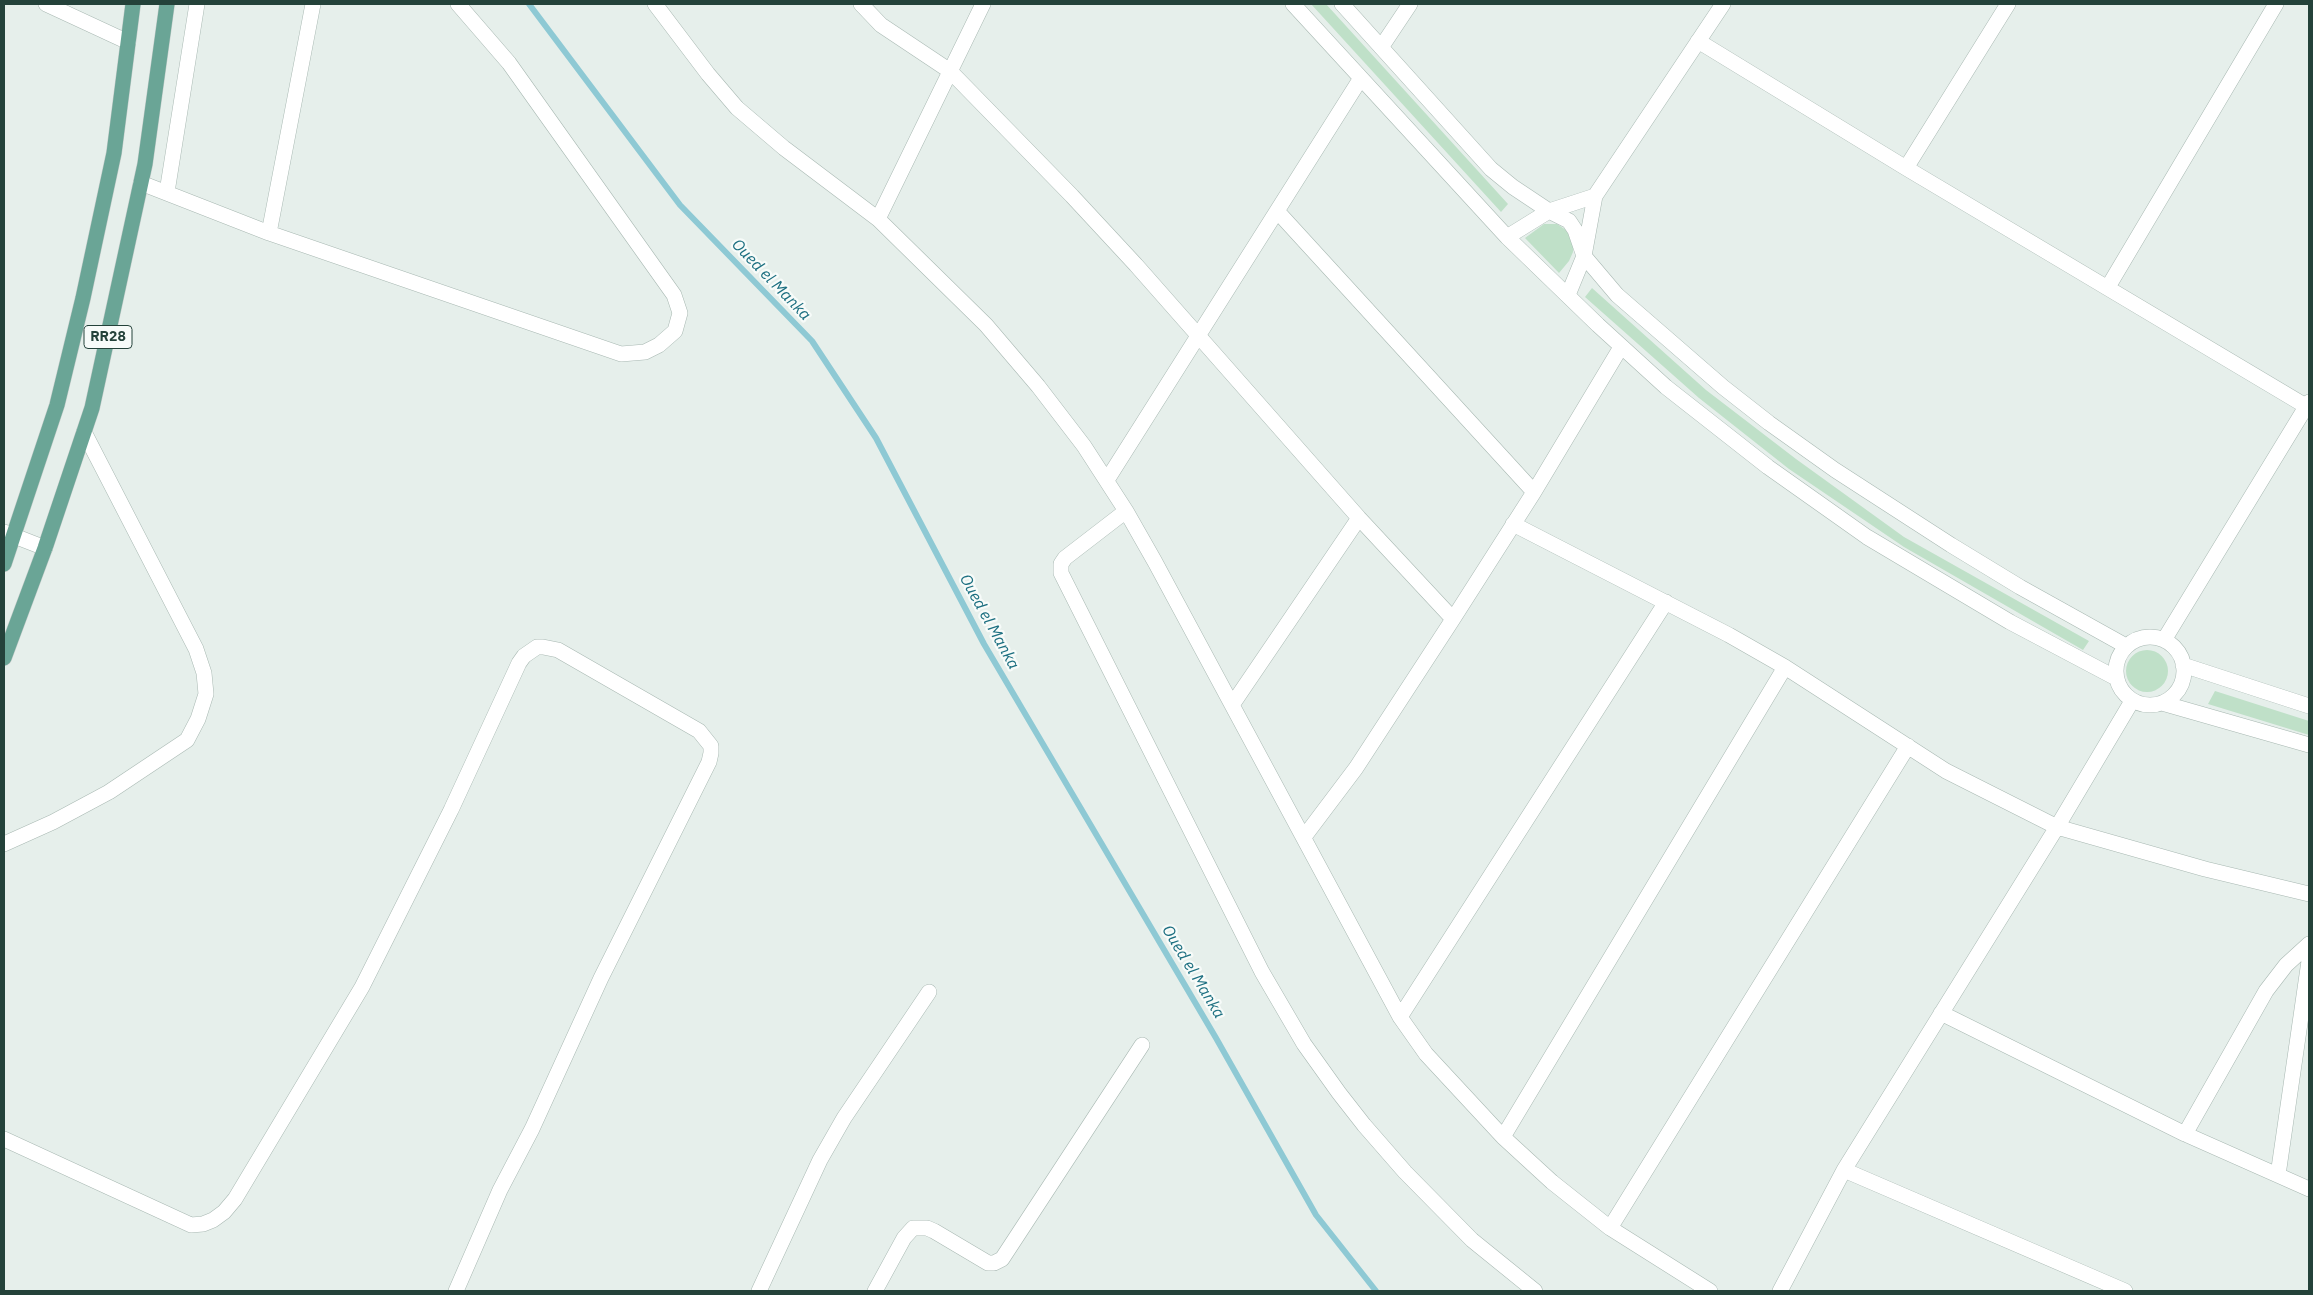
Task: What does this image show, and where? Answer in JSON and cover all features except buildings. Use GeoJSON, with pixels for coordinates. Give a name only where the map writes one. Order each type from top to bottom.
{"type":"FeatureCollection","features":[{"type":"Feature","properties":{"kind":"main road","name":"RR28"},"geometry":{"type":"LineString","coordinates":[[4,564],[9,534],[57,405],[83,298],[114,154],[133,4]]}},
{"type":"Feature","properties":{"kind":"main road","name":"RR28"},"geometry":{"type":"LineString","coordinates":[[4,658],[45,548],[60,498],[84,432],[116,306],[141,183],[167,4]]}},
{"type":"Feature","properties":{"kind":"street"},"geometry":{"type":"LineString","coordinates":[[46,4],[128,42]]}},
{"type":"Feature","properties":{"kind":"street"},"geometry":{"type":"LineString","coordinates":[[167,192],[197,4]]}},
{"type":"Feature","properties":{"kind":"street"},"geometry":{"type":"LineString","coordinates":[[269,233],[313,4]]}},
{"type":"Feature","properties":{"kind":"street"},"geometry":{"type":"LineString","coordinates":[[141,183],[269,233],[621,354],[645,352],[660,345],[675,331],[680,314],[674,295],[509,63],[458,4]]}},
{"type":"Feature","properties":{"kind":"street"},"geometry":{"type":"LineString","coordinates":[[655,4],[671,28],[737,108],[784,148],[878,219],[986,325],[1044,394],[1084,446],[1126,511],[1400,1017],[1426,1054],[1502,1137],[1552,1182],[1610,1228],[1710,1291]]}},
{"type":"Feature","properties":{"kind":"street"},"geometry":{"type":"LineString","coordinates":[[861,4],[881,25],[950,71],[1072,196],[1359,518],[1453,619]]}},
{"type":"Feature","properties":{"kind":"street"},"geometry":{"type":"LineString","coordinates":[[878,219],[983,4]]}},
{"type":"Feature","properties":{"kind":"street"},"geometry":{"type":"LineString","coordinates":[[1293,4],[1507,237],[1621,347],[1673,392],[1768,467],[1867,537],[2010,622],[2116,678]]}},
{"type":"Feature","properties":{"kind":"street"},"geometry":{"type":"LineString","coordinates":[[1342,4],[1492,169],[1513,187],[1548,211],[1569,221],[1575,230],[1584,256],[1602,280],[1635,312],[1769,423],[1835,470],[1951,545],[2020,587],[2126,646]]}},
{"type":"Feature","properties":{"kind":"street"},"geometry":{"type":"LineString","coordinates":[[1382,46],[1410,4]]}},
{"type":"Feature","properties":{"kind":"street"},"geometry":{"type":"LineString","coordinates":[[1568,295],[1584,256],[1595,196],[1723,4]]}},
{"type":"Feature","properties":{"kind":"street"},"geometry":{"type":"LineString","coordinates":[[1906,168],[2008,4]]}},
{"type":"Feature","properties":{"kind":"street"},"geometry":{"type":"LineString","coordinates":[[2108,287],[2276,4]]}},
{"type":"Feature","properties":{"kind":"street"},"geometry":{"type":"LineString","coordinates":[[1698,41],[1906,168],[2308,405],[2164,640]]}},
{"type":"Feature","properties":{"kind":"street"},"geometry":{"type":"LineString","coordinates":[[1106,480],[1361,78]]}},
{"type":"Feature","properties":{"kind":"street"},"geometry":{"type":"LineString","coordinates":[[1507,237],[1548,211],[1595,196]]}},
{"type":"Feature","properties":{"kind":"street"},"geometry":{"type":"LineString","coordinates":[[1277,211],[1534,492]]}},
{"type":"Feature","properties":{"kind":"street"},"geometry":{"type":"LineString","coordinates":[[1304,837],[1356,768],[1453,619],[1534,492],[1621,347]]}},
{"type":"Feature","properties":{"kind":"street"},"geometry":{"type":"LineString","coordinates":[[4,844],[53,822],[109,792],[187,740],[198,719],[206,694],[204,673],[196,649],[84,432]]}},
{"type":"Feature","properties":{"kind":"street"},"geometry":{"type":"LineString","coordinates":[[1126,511],[1065,558],[1061,564],[1061,573],[1262,972],[1304,1044],[1370,1132],[1405,1172],[1472,1240],[1535,1291]]}},
{"type":"Feature","properties":{"kind":"street"},"geometry":{"type":"LineString","coordinates":[[1232,705],[1359,518]]}},
{"type":"Feature","properties":{"kind":"street"},"geometry":{"type":"LineString","coordinates":[[1514,524],[1666,602],[1785,667],[1978,789],[2057,827],[2205,869],[2309,894]]}},
{"type":"Feature","properties":{"kind":"street"},"geometry":{"type":"LineString","coordinates":[[9,534],[45,548]]}},
{"type":"Feature","properties":{"kind":"street"},"geometry":{"type":"LineString","coordinates":[[1400,1017],[1666,602]]}},
{"type":"Feature","properties":{"kind":"street"},"geometry":{"type":"LineString","coordinates":[[2151,637],[2164,640],[2177,650],[2183,665],[2183,676],[2179,688],[2172,697],[2162,703],[2152,705],[2132,701],[2122,691],[2116,678],[2116,666],[2120,655],[2126,646],[2138,639],[2151,637]]}},
{"type":"Feature","properties":{"kind":"street"},"geometry":{"type":"LineString","coordinates":[[4,1139],[191,1225],[203,1224],[214,1220],[224,1212],[235,1199],[362,987],[451,810],[519,663],[524,656],[543,646],[558,650],[699,731],[711,746],[711,753],[709,762],[601,978],[532,1129],[500,1190],[456,1291]]}},
{"type":"Feature","properties":{"kind":"street"},"geometry":{"type":"LineString","coordinates":[[2183,665],[2309,706]]}},
{"type":"Feature","properties":{"kind":"street"},"geometry":{"type":"LineString","coordinates":[[1502,1137],[1785,667]]}},
{"type":"Feature","properties":{"kind":"street"},"geometry":{"type":"LineString","coordinates":[[1780,1291],[1844,1170],[2057,827],[2132,701]]}},
{"type":"Feature","properties":{"kind":"street"},"geometry":{"type":"LineString","coordinates":[[2162,703],[2309,745]]}},
{"type":"Feature","properties":{"kind":"street"},"geometry":{"type":"LineString","coordinates":[[1610,1228],[1908,746]]}},
{"type":"Feature","properties":{"kind":"street"},"geometry":{"type":"LineString","coordinates":[[2184,1134],[2266,991],[2286,965],[2309,944]]}},
{"type":"Feature","properties":{"kind":"street"},"geometry":{"type":"LineString","coordinates":[[2278,1175],[2309,961]]}},
{"type":"Feature","properties":{"kind":"street"},"geometry":{"type":"LineString","coordinates":[[759,1291],[805,1188],[844,1118],[929,992]]}},
{"type":"Feature","properties":{"kind":"street"},"geometry":{"type":"LineString","coordinates":[[1941,1013],[2184,1134],[2309,1189]]}},
{"type":"Feature","properties":{"kind":"street"},"geometry":{"type":"LineString","coordinates":[[875,1291],[904,1238],[914,1228],[927,1228],[934,1231],[988,1263],[994,1263],[1002,1259],[1142,1045]]}},
{"type":"Feature","properties":{"kind":"street"},"geometry":{"type":"LineString","coordinates":[[1844,1170],[2125,1291]]}},
{"type":"Feature","properties":{"kind":"green space"},"geometry":{"type":"Polygon","coordinates":[[[1311,4],[1326,4],[1508,204],[1501,212],[1311,4]]]}},
{"type":"Feature","properties":{"kind":"green space"},"geometry":{"type":"Polygon","coordinates":[[[1544,224],[1557,224],[1566,230],[1573,240],[1573,252],[1569,261],[1559,273],[1525,238],[1544,224]]]}},
{"type":"Feature","properties":{"kind":"green space"},"geometry":{"type":"Polygon","coordinates":[[[1592,288],[1706,390],[1796,459],[1904,537],[2089,641],[2083,650],[1904,547],[1789,469],[1699,398],[1585,297],[1592,288]]]}},
{"type":"Feature","properties":{"kind":"green space"},"geometry":{"type":"Polygon","coordinates":[[[2147,650],[2162,656],[2168,671],[2162,686],[2147,692],[2132,686],[2126,671],[2132,656],[2147,650]]]}},
{"type":"Feature","properties":{"kind":"green space"},"geometry":{"type":"Polygon","coordinates":[[[2215,691],[2309,721],[2309,735],[2208,704],[2215,691]]]}},
{"type":"Feature","properties":{"kind":"waterway","name":"Oued el Manka"},"geometry":{"type":"LineString","coordinates":[[529,4],[680,205],[812,341],[876,438],[984,644],[1216,1038],[1316,1215],[1376,1291]]}}]}
